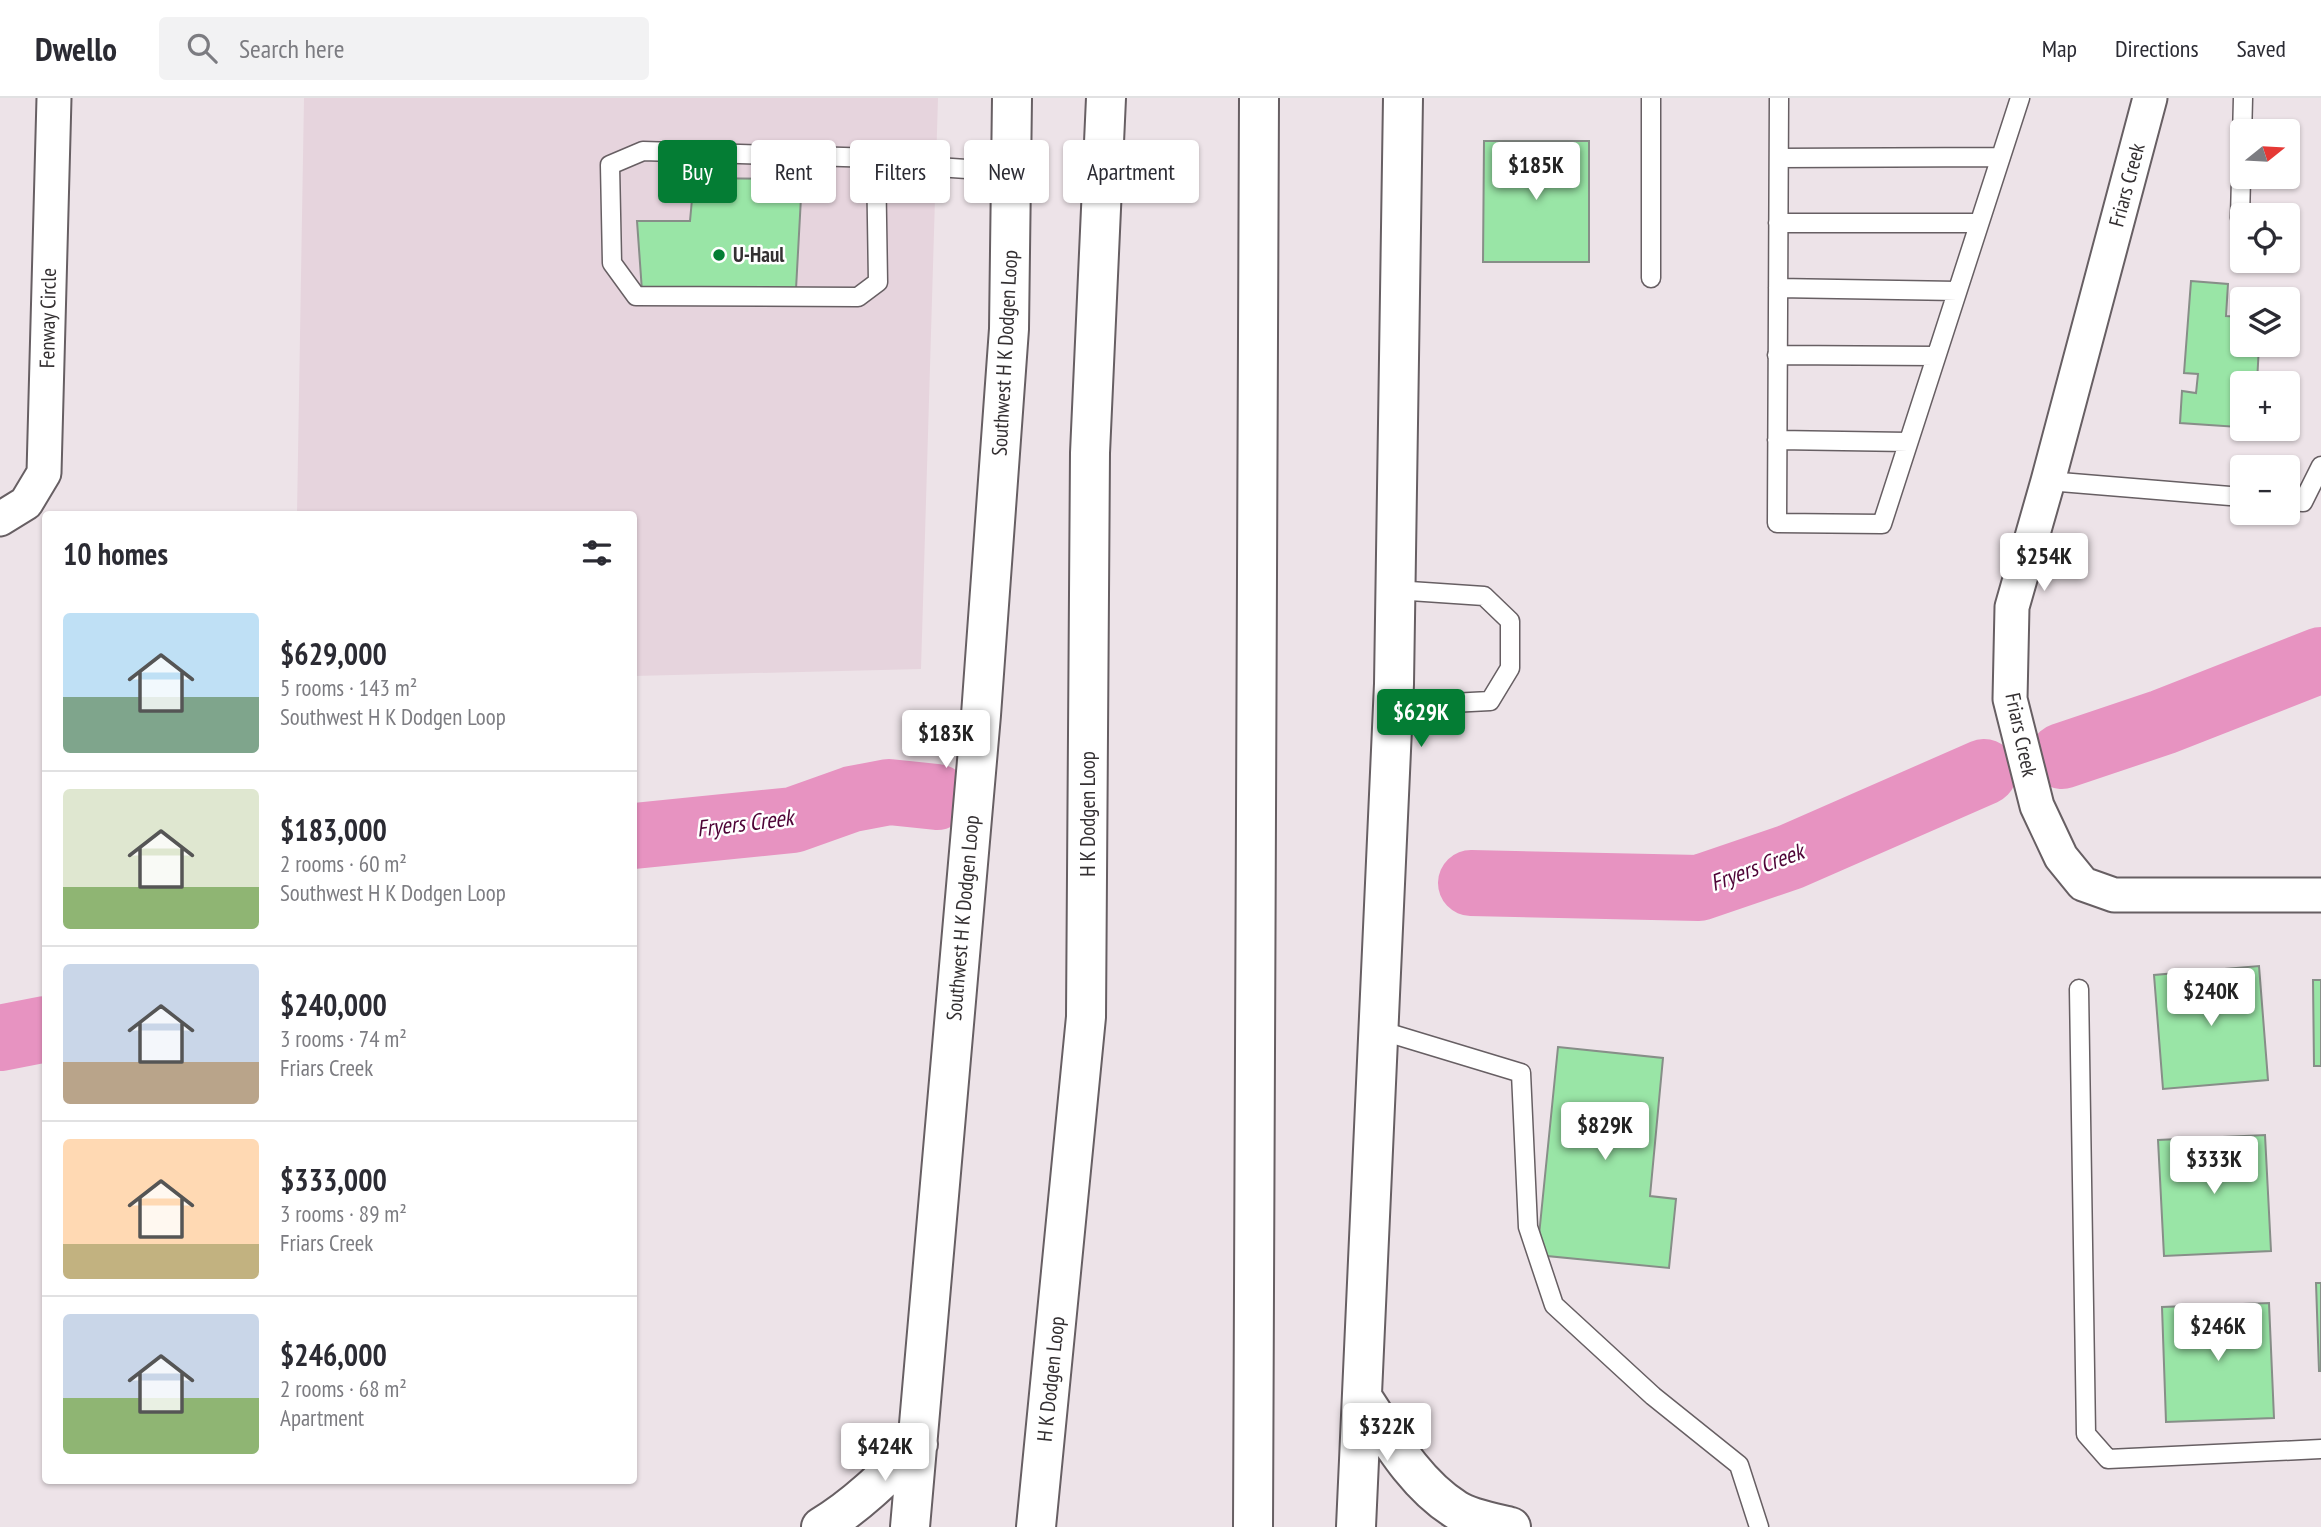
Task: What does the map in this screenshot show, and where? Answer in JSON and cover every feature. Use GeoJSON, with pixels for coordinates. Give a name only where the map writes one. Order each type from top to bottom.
{"type":"FeatureCollection","features":[{"type":"Feature","properties":{"kind":"main road","name":"Southwest H K Dodgen Loop"},"geometry":{"type":"LineString","coordinates":[[1011,140],[1012,98]]}},
{"type":"Feature","properties":{"kind":"main road","name":"H K Dodgen Loop"},"geometry":{"type":"LineString","coordinates":[[1036,1527],[1086,1017],[1090,453],[1106,98]]}},
{"type":"Feature","properties":{"kind":"main road"},"geometry":{"type":"LineString","coordinates":[[1253,1527],[1259,98]]}},
{"type":"Feature","properties":{"kind":"main road"},"geometry":{"type":"LineString","coordinates":[[1356,1527],[1357,1458],[1393,706],[1404,98]]}},
{"type":"Feature","properties":{"kind":"main road","name":"Southwest H K Dodgen Loop"},"geometry":{"type":"LineString","coordinates":[[910,1527],[981,715],[1009,330],[1011,203]]}},
{"type":"Feature","properties":{"kind":"main road"},"geometry":{"type":"LineString","coordinates":[[1362,1397],[1406,1463],[1437,1494],[1456,1510],[1511,1527]]}},
{"type":"Feature","properties":{"kind":"main road"},"geometry":{"type":"LineString","coordinates":[[821,1527],[865,1496],[918,1444]]}},
{"type":"Feature","properties":{"kind":"street","name":"Fenway Circle"},"geometry":{"type":"LineString","coordinates":[[0,519],[26,503],[44,473],[54,98]]}},
{"type":"Feature","properties":{"kind":"street","name":"Friars Creek"},"geometry":{"type":"LineString","coordinates":[[2150,98],[2012,607],[2010,699],[2037,806],[2061,857],[2083,884],[2113,895],[2321,895]]}},
{"type":"Feature","properties":{"kind":"lane"},"geometry":{"type":"LineString","coordinates":[[1651,98],[1651,278]]}},
{"type":"Feature","properties":{"kind":"lane"},"geometry":{"type":"LineString","coordinates":[[1779,98],[1777,523],[1882,524],[2020,98]]}},
{"type":"Feature","properties":{"kind":"lane"},"geometry":{"type":"LineString","coordinates":[[2240,203],[2242,98]]}},
{"type":"Feature","properties":{"kind":"lane"},"geometry":{"type":"LineString","coordinates":[[643,151],[876,158],[878,282],[858,296],[636,296],[612,263],[610,165],[643,151]]}},
{"type":"Feature","properties":{"kind":"lane"},"geometry":{"type":"LineString","coordinates":[[1779,158],[2001,157]]}},
{"type":"Feature","properties":{"kind":"lane"},"geometry":{"type":"LineString","coordinates":[[1778,223],[1979,223]]}},
{"type":"Feature","properties":{"kind":"lane"},"geometry":{"type":"LineString","coordinates":[[1778,288],[1957,291]]}},
{"type":"Feature","properties":{"kind":"lane"},"geometry":{"type":"LineString","coordinates":[[1777,355],[1936,356]]}},
{"type":"Feature","properties":{"kind":"lane"},"geometry":{"type":"LineString","coordinates":[[1777,440],[1908,442]]}},
{"type":"Feature","properties":{"kind":"lane"},"geometry":{"type":"LineString","coordinates":[[2300,502],[2303,502],[2321,466]]}},
{"type":"Feature","properties":{"kind":"lane"},"geometry":{"type":"LineString","coordinates":[[2048,481],[2230,496]]}},
{"type":"Feature","properties":{"kind":"lane"},"geometry":{"type":"LineString","coordinates":[[1393,706],[1490,701],[1510,668],[1510,621],[1484,596],[1395,590]]}},
{"type":"Feature","properties":{"kind":"lane"},"geometry":{"type":"LineString","coordinates":[[2079,989],[2086,1434],[2108,1459],[2321,1449]]}},
{"type":"Feature","properties":{"kind":"lane"},"geometry":{"type":"LineString","coordinates":[[1379,1030],[1521,1073],[1528,1227],[1554,1305],[1653,1396],[1739,1465],[1759,1527]]}},
{"type":"Feature","properties":{"kind":"shaded area"},"geometry":{"type":"Polygon","coordinates":[[[304,98],[938,98],[937,140],[850,140],[850,203],[935,203],[921,669],[637,676],[637,511],[297,511],[304,98]]]}},
{"type":"Feature","properties":{"kind":"building"},"geometry":{"type":"Polygon","coordinates":[[[1484,141],[1589,141],[1589,262],[1483,262],[1484,141]]]}},
{"type":"Feature","properties":{"kind":"building","name":"U-Haul"},"geometry":{"type":"Polygon","coordinates":[[[737,178],[751,179],[751,203],[801,203],[796,289],[642,291],[637,221],[690,221],[692,203],[737,203],[737,178]]]}},
{"type":"Feature","properties":{"kind":"building"},"geometry":{"type":"Polygon","coordinates":[[[2191,281],[2228,284],[2226,316],[2230,316],[2230,357],[2258,357],[2258,371],[2230,371],[2230,426],[2180,423],[2182,391],[2196,393],[2198,374],[2184,373],[2191,281]]]}},
{"type":"Feature","properties":{"kind":"building"},"geometry":{"type":"Polygon","coordinates":[[[2259,966],[2268,1080],[2163,1089],[2154,975],[2259,966]]]}},
{"type":"Feature","properties":{"kind":"building"},"geometry":{"type":"Polygon","coordinates":[[[2313,980],[2321,980],[2321,1066],[2314,1066],[2313,980]]]}},
{"type":"Feature","properties":{"kind":"building"},"geometry":{"type":"Polygon","coordinates":[[[1558,1047],[1663,1058],[1650,1196],[1676,1199],[1669,1268],[1537,1255],[1558,1047]]]}},
{"type":"Feature","properties":{"kind":"building"},"geometry":{"type":"Polygon","coordinates":[[[2265,1135],[2271,1251],[2164,1256],[2158,1140],[2265,1135]]]}},
{"type":"Feature","properties":{"kind":"building"},"geometry":{"type":"Polygon","coordinates":[[[2316,1283],[2321,1283],[2321,1371],[2319,1371],[2316,1283]]]}},
{"type":"Feature","properties":{"kind":"building"},"geometry":{"type":"Polygon","coordinates":[[[2269,1303],[2274,1418],[2166,1422],[2162,1307],[2269,1303]]]}},
{"type":"Feature","properties":{"kind":"waterway","name":"Fryers Creek"},"geometry":{"type":"LineString","coordinates":[[2062,756],[2163,722],[2321,660]]}},
{"type":"Feature","properties":{"kind":"waterway","name":"Fryers Creek"},"geometry":{"type":"LineString","coordinates":[[1471,883],[1699,888],[1790,857],[1984,772]]}},
{"type":"Feature","properties":{"kind":"waterway","name":"Fryers Creek"},"geometry":{"type":"LineString","coordinates":[[637,836],[793,820],[852,799],[889,792],[937,797]]}},
{"type":"Feature","properties":{"kind":"waterway","name":"Fryers Creek"},"geometry":{"type":"LineString","coordinates":[[0,1038],[42,1030]]}},
{"type":"Feature","properties":{"kind":"place","name":"U-Haul"},"geometry":{"type":"Point","coordinates":[719,255]}}]}
